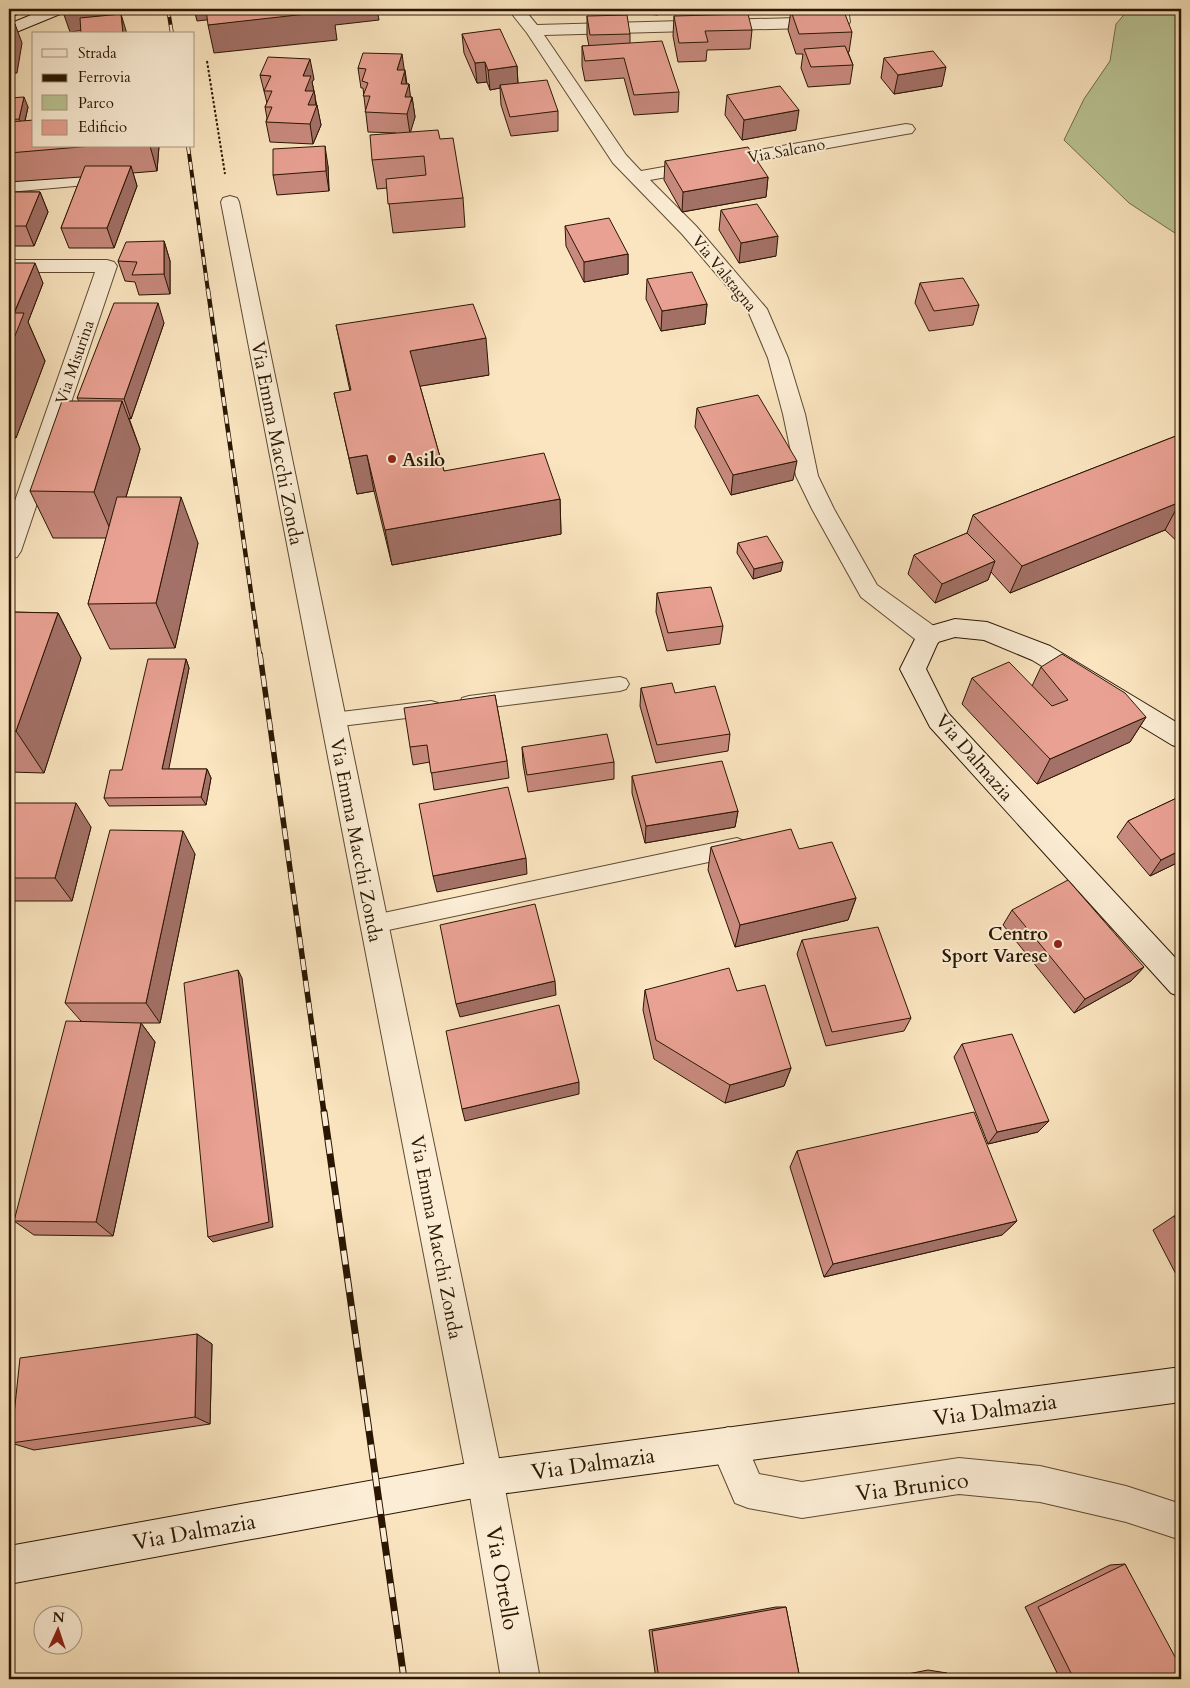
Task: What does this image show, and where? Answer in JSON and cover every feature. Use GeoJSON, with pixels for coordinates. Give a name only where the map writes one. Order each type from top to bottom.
{"type":"FeatureCollection","features":[{"type":"Feature","properties":{"kind":"street"},"geometry":{"type":"LineString","coordinates":[[9,30],[37,14],[59,9]]}},
{"type":"Feature","properties":{"kind":"street","name":"Via Valstagna"},"geometry":{"type":"LineString","coordinates":[[516,9],[533,30],[619,159],[690,230],[757,309],[778,358],[794,414],[807,476],[823,509],[869,590],[929,636]]}},
{"type":"Feature","properties":{"kind":"street"},"geometry":{"type":"LineString","coordinates":[[533,30],[842,22],[840,9]]}},
{"type":"Feature","properties":{"kind":"street","name":"Via Salcano"},"geometry":{"type":"LineString","coordinates":[[637,177],[906,129]]}},
{"type":"Feature","properties":{"kind":"street"},"geometry":{"type":"LineString","coordinates":[[9,187],[102,179]]}},
{"type":"Feature","properties":{"kind":"street","name":"Via Emma Macchi Zonda"},"geometry":{"type":"LineString","coordinates":[[230,202],[485,1478]]}},
{"type":"Feature","properties":{"kind":"street","name":"Via Misurina"},"geometry":{"type":"LineString","coordinates":[[9,266],[107,266],[9,551]]}},
{"type":"Feature","properties":{"kind":"street"},"geometry":{"type":"LineString","coordinates":[[929,636],[955,628],[987,631],[1041,652],[1181,738]]}},
{"type":"Feature","properties":{"kind":"street","name":"Via Dalmazia"},"geometry":{"type":"LineString","coordinates":[[929,636],[913,669],[939,720],[1181,984]]}},
{"type":"Feature","properties":{"kind":"street","name":"Via Dalmazia"},"geometry":{"type":"LineString","coordinates":[[9,1565],[485,1478],[1181,1384]]}},
{"type":"Feature","properties":{"kind":"street","name":"Via Brunico"},"geometry":{"type":"LineString","coordinates":[[728,1446],[748,1490],[802,1500],[959,1476],[1040,1484],[1126,1504],[1181,1522]]}},
{"type":"Feature","properties":{"kind":"street","name":"Via Ortello"},"geometry":{"type":"LineString","coordinates":[[485,1478],[521,1679]]}},
{"type":"Feature","properties":{"kind":"lane"},"geometry":{"type":"LineString","coordinates":[[333,720],[620,684]]}},
{"type":"Feature","properties":{"kind":"lane"},"geometry":{"type":"LineString","coordinates":[[374,924],[745,845]]}},
{"type":"Feature","properties":{"kind":"path"},"geometry":{"type":"LineString","coordinates":[[207,61],[230,202]]}},
{"type":"Feature","properties":{"kind":"green space"},"geometry":{"type":"Polygon","coordinates":[[[1129,9],[1181,9],[1181,237],[1129,203],[1064,140],[1084,99],[1110,61],[1116,24],[1129,9]]]}},
{"type":"Feature","properties":{"kind":"building"},"geometry":{"type":"Polygon","coordinates":[[[63,9],[91,9],[63,12],[63,9]]]}},
{"type":"Feature","properties":{"kind":"building"},"geometry":{"type":"Polygon","coordinates":[[[206,9],[332,9],[333,11],[208,25],[206,9]]]}},
{"type":"Feature","properties":{"kind":"building"},"geometry":{"type":"Polygon","coordinates":[[[843,9],[852,32],[799,34],[791,11],[843,9]]]}},
{"type":"Feature","properties":{"kind":"building"},"geometry":{"type":"Polygon","coordinates":[[[121,14],[123,32],[81,32],[80,18],[121,14]]]}},
{"type":"Feature","properties":{"kind":"building"},"geometry":{"type":"Polygon","coordinates":[[[748,14],[752,30],[705,31],[708,42],[679,43],[674,16],[748,14]]]}},
{"type":"Feature","properties":{"kind":"building"},"geometry":{"type":"Polygon","coordinates":[[[627,15],[630,34],[590,35],[587,16],[627,15]]]}},
{"type":"Feature","properties":{"kind":"building"},"geometry":{"type":"Polygon","coordinates":[[[9,24],[15,24],[9,53],[9,24]]]}},
{"type":"Feature","properties":{"kind":"building"},"geometry":{"type":"Polygon","coordinates":[[[500,29],[517,66],[488,70],[485,62],[475,63],[462,34],[500,29]]]}},
{"type":"Feature","properties":{"kind":"building"},"geometry":{"type":"Polygon","coordinates":[[[662,41],[679,92],[634,95],[624,58],[585,61],[582,46],[662,41]]]}},
{"type":"Feature","properties":{"kind":"building"},"geometry":{"type":"Polygon","coordinates":[[[845,46],[853,65],[811,67],[804,49],[845,46]]]}},
{"type":"Feature","properties":{"kind":"building"},"geometry":{"type":"Polygon","coordinates":[[[933,51],[946,67],[898,75],[884,58],[933,51]]]}},
{"type":"Feature","properties":{"kind":"building"},"geometry":{"type":"Polygon","coordinates":[[[363,53],[402,54],[397,70],[405,70],[401,84],[409,84],[405,97],[412,97],[407,114],[365,112],[370,96],[363,96],[368,83],[362,81],[366,69],[358,68],[363,53]]]}},
{"type":"Feature","properties":{"kind":"building"},"geometry":{"type":"Polygon","coordinates":[[[268,57],[310,59],[303,76],[311,76],[305,91],[314,91],[308,105],[317,105],[310,124],[266,122],[272,107],[265,107],[272,91],[264,91],[271,76],[260,75],[268,57]]]}},
{"type":"Feature","properties":{"kind":"building"},"geometry":{"type":"Polygon","coordinates":[[[547,80],[558,111],[510,117],[500,85],[547,80]]]}},
{"type":"Feature","properties":{"kind":"building"},"geometry":{"type":"Polygon","coordinates":[[[780,86],[799,110],[744,120],[727,95],[780,86]]]}},
{"type":"Feature","properties":{"kind":"building"},"geometry":{"type":"Polygon","coordinates":[[[24,97],[19,119],[9,120],[9,98],[24,97]]]}},
{"type":"Feature","properties":{"kind":"building"},"geometry":{"type":"Polygon","coordinates":[[[32,120],[32,148],[68,148],[9,153],[9,122],[32,120]]]}},
{"type":"Feature","properties":{"kind":"building"},"geometry":{"type":"Polygon","coordinates":[[[438,130],[440,139],[453,138],[463,198],[388,204],[386,179],[426,175],[424,156],[372,160],[370,135],[438,130]]]}},
{"type":"Feature","properties":{"kind":"building"},"geometry":{"type":"Polygon","coordinates":[[[325,146],[326,171],[273,175],[273,149],[325,146]]]}},
{"type":"Feature","properties":{"kind":"building"},"geometry":{"type":"Polygon","coordinates":[[[748,147],[768,177],[683,192],[665,161],[748,147]]]}},
{"type":"Feature","properties":{"kind":"building"},"geometry":{"type":"Polygon","coordinates":[[[85,166],[131,166],[107,228],[61,228],[85,166]]]}},
{"type":"Feature","properties":{"kind":"building"},"geometry":{"type":"Polygon","coordinates":[[[9,192],[40,192],[26,226],[9,226],[9,192]]]}},
{"type":"Feature","properties":{"kind":"building"},"geometry":{"type":"Polygon","coordinates":[[[757,204],[778,236],[741,243],[721,210],[757,204]]]}},
{"type":"Feature","properties":{"kind":"building"},"geometry":{"type":"Polygon","coordinates":[[[609,218],[628,254],[584,262],[565,226],[609,218]]]}},
{"type":"Feature","properties":{"kind":"building"},"geometry":{"type":"Polygon","coordinates":[[[164,241],[164,274],[132,275],[137,262],[118,261],[126,242],[164,241]]]}},
{"type":"Feature","properties":{"kind":"building"},"geometry":{"type":"Polygon","coordinates":[[[9,263],[35,263],[14,313],[9,313],[9,263]]]}},
{"type":"Feature","properties":{"kind":"building"},"geometry":{"type":"Polygon","coordinates":[[[692,272],[707,304],[662,311],[647,279],[692,272]]]}},
{"type":"Feature","properties":{"kind":"building"},"geometry":{"type":"Polygon","coordinates":[[[963,278],[979,305],[934,311],[920,283],[963,278]]]}},
{"type":"Feature","properties":{"kind":"building"},"geometry":{"type":"Polygon","coordinates":[[[114,303],[158,303],[124,399],[77,398],[114,303]]]}},
{"type":"Feature","properties":{"kind":"building"},"geometry":{"type":"Polygon","coordinates":[[[473,304],[486,338],[410,351],[444,471],[544,453],[560,499],[385,530],[367,455],[349,458],[334,393],[351,390],[336,325],[473,304]]]}},
{"type":"Feature","properties":{"kind":"building"},"geometry":{"type":"Polygon","coordinates":[[[9,313],[24,313],[9,351],[9,313]]]}},
{"type":"Feature","properties":{"kind":"building"},"geometry":{"type":"Polygon","coordinates":[[[758,395],[797,461],[733,475],[697,408],[758,395]]]}},
{"type":"Feature","properties":{"kind":"building"},"geometry":{"type":"Polygon","coordinates":[[[62,401],[122,401],[94,492],[30,491],[62,401]]]}},
{"type":"Feature","properties":{"kind":"building"},"geometry":{"type":"Polygon","coordinates":[[[1181,434],[1181,504],[1180,502],[1022,566],[973,515],[1181,434]]]}},
{"type":"Feature","properties":{"kind":"building"},"geometry":{"type":"Polygon","coordinates":[[[117,497],[181,497],[156,603],[88,604],[117,497]]]}},
{"type":"Feature","properties":{"kind":"building"},"geometry":{"type":"Polygon","coordinates":[[[967,533],[995,561],[942,584],[914,555],[967,533]]]}},
{"type":"Feature","properties":{"kind":"building"},"geometry":{"type":"Polygon","coordinates":[[[767,536],[783,562],[754,569],[738,543],[767,536]]]}},
{"type":"Feature","properties":{"kind":"building"},"geometry":{"type":"Polygon","coordinates":[[[711,587],[723,626],[668,633],[657,593],[711,587]]]}},
{"type":"Feature","properties":{"kind":"building"},"geometry":{"type":"Polygon","coordinates":[[[9,612],[58,613],[16,731],[9,731],[9,612]]]}},
{"type":"Feature","properties":{"kind":"building"},"geometry":{"type":"Polygon","coordinates":[[[1062,654],[1125,693],[1146,717],[1050,759],[972,678],[1009,662],[1052,706],[1068,700],[1041,667],[1062,654]]]}},
{"type":"Feature","properties":{"kind":"building"},"geometry":{"type":"Polygon","coordinates":[[[148,659],[186,659],[162,769],[207,769],[201,797],[104,798],[110,770],[122,770],[148,659]]]}},
{"type":"Feature","properties":{"kind":"building"},"geometry":{"type":"Polygon","coordinates":[[[672,683],[675,693],[715,686],[730,734],[657,745],[641,688],[672,683]]]}},
{"type":"Feature","properties":{"kind":"building"},"geometry":{"type":"Polygon","coordinates":[[[495,695],[507,761],[431,773],[427,745],[410,747],[404,708],[495,695]]]}},
{"type":"Feature","properties":{"kind":"building"},"geometry":{"type":"Polygon","coordinates":[[[607,734],[614,762],[527,775],[522,747],[607,734]]]}},
{"type":"Feature","properties":{"kind":"building"},"geometry":{"type":"Polygon","coordinates":[[[722,761],[738,811],[646,826],[632,776],[722,761]]]}},
{"type":"Feature","properties":{"kind":"building"},"geometry":{"type":"Polygon","coordinates":[[[508,787],[526,858],[433,876],[419,804],[508,787]]]}},
{"type":"Feature","properties":{"kind":"building"},"geometry":{"type":"Polygon","coordinates":[[[1181,796],[1181,850],[1161,860],[1128,821],[1181,796]]]}},
{"type":"Feature","properties":{"kind":"building"},"geometry":{"type":"Polygon","coordinates":[[[9,803],[76,803],[55,878],[9,878],[9,803]]]}},
{"type":"Feature","properties":{"kind":"building"},"geometry":{"type":"Polygon","coordinates":[[[791,829],[799,849],[832,842],[856,898],[740,925],[711,847],[791,829]]]}},
{"type":"Feature","properties":{"kind":"building"},"geometry":{"type":"Polygon","coordinates":[[[110,830],[183,831],[146,1003],[65,1003],[110,830]]]}},
{"type":"Feature","properties":{"kind":"building"},"geometry":{"type":"Polygon","coordinates":[[[1068,880],[1144,967],[1085,999],[1012,910],[1068,880]]]}},
{"type":"Feature","properties":{"kind":"building"},"geometry":{"type":"Polygon","coordinates":[[[535,904],[555,981],[456,1004],[440,925],[535,904]]]}},
{"type":"Feature","properties":{"kind":"building"},"geometry":{"type":"Polygon","coordinates":[[[878,927],[911,1018],[832,1032],[802,940],[878,927]]]}},
{"type":"Feature","properties":{"kind":"building"},"geometry":{"type":"Polygon","coordinates":[[[729,968],[737,991],[765,985],[791,1068],[730,1085],[656,1040],[645,990],[729,968]]]}},
{"type":"Feature","properties":{"kind":"building"},"geometry":{"type":"Polygon","coordinates":[[[238,970],[269,1222],[208,1237],[184,983],[238,970]]]}},
{"type":"Feature","properties":{"kind":"building"},"geometry":{"type":"Polygon","coordinates":[[[559,1005],[579,1082],[462,1109],[446,1031],[559,1005]]]}},
{"type":"Feature","properties":{"kind":"building"},"geometry":{"type":"Polygon","coordinates":[[[66,1021],[141,1023],[96,1222],[14,1221],[66,1021]]]}},
{"type":"Feature","properties":{"kind":"building"},"geometry":{"type":"Polygon","coordinates":[[[1012,1034],[1049,1121],[997,1132],[962,1044],[1012,1034]]]}},
{"type":"Feature","properties":{"kind":"building"},"geometry":{"type":"Polygon","coordinates":[[[974,1112],[1017,1221],[833,1264],[797,1151],[974,1112]]]}},
{"type":"Feature","properties":{"kind":"building"},"geometry":{"type":"Polygon","coordinates":[[[1181,1214],[1181,1230],[1174,1216],[1181,1214]]]}},
{"type":"Feature","properties":{"kind":"building"},"geometry":{"type":"Polygon","coordinates":[[[197,1334],[195,1417],[11,1443],[20,1358],[197,1334]]]}},
{"type":"Feature","properties":{"kind":"building"},"geometry":{"type":"Polygon","coordinates":[[[1125,1564],[1181,1668],[1181,1679],[1074,1679],[1038,1607],[1125,1564]]]}},
{"type":"Feature","properties":{"kind":"building"},"geometry":{"type":"Polygon","coordinates":[[[786,1607],[800,1679],[659,1679],[652,1631],[786,1607]]]}},
{"type":"Feature","properties":{"kind":"building"},"geometry":{"type":"Polygon","coordinates":[[[947,1673],[948,1679],[917,1679],[947,1673]]]}},
{"type":"Feature","properties":{"kind":"railway"},"geometry":{"type":"LineString","coordinates":[[168,9],[172,32]]}},
{"type":"Feature","properties":{"kind":"railway"},"geometry":{"type":"LineString","coordinates":[[188,148],[208,291]]}},
{"type":"Feature","properties":{"kind":"railway"},"geometry":{"type":"LineString","coordinates":[[208,290],[260,656]]}},
{"type":"Feature","properties":{"kind":"railway"},"geometry":{"type":"LineString","coordinates":[[260,654],[324,1113]]}},
{"type":"Feature","properties":{"kind":"railway"},"geometry":{"type":"LineString","coordinates":[[324,1112],[404,1679]]}},
{"type":"Feature","properties":{"kind":"place","name":"Asilo"},"geometry":{"type":"Point","coordinates":[392,459]}},
{"type":"Feature","properties":{"kind":"place","name":"Centro Sport Varese"},"geometry":{"type":"Point","coordinates":[1058,944]}}]}
